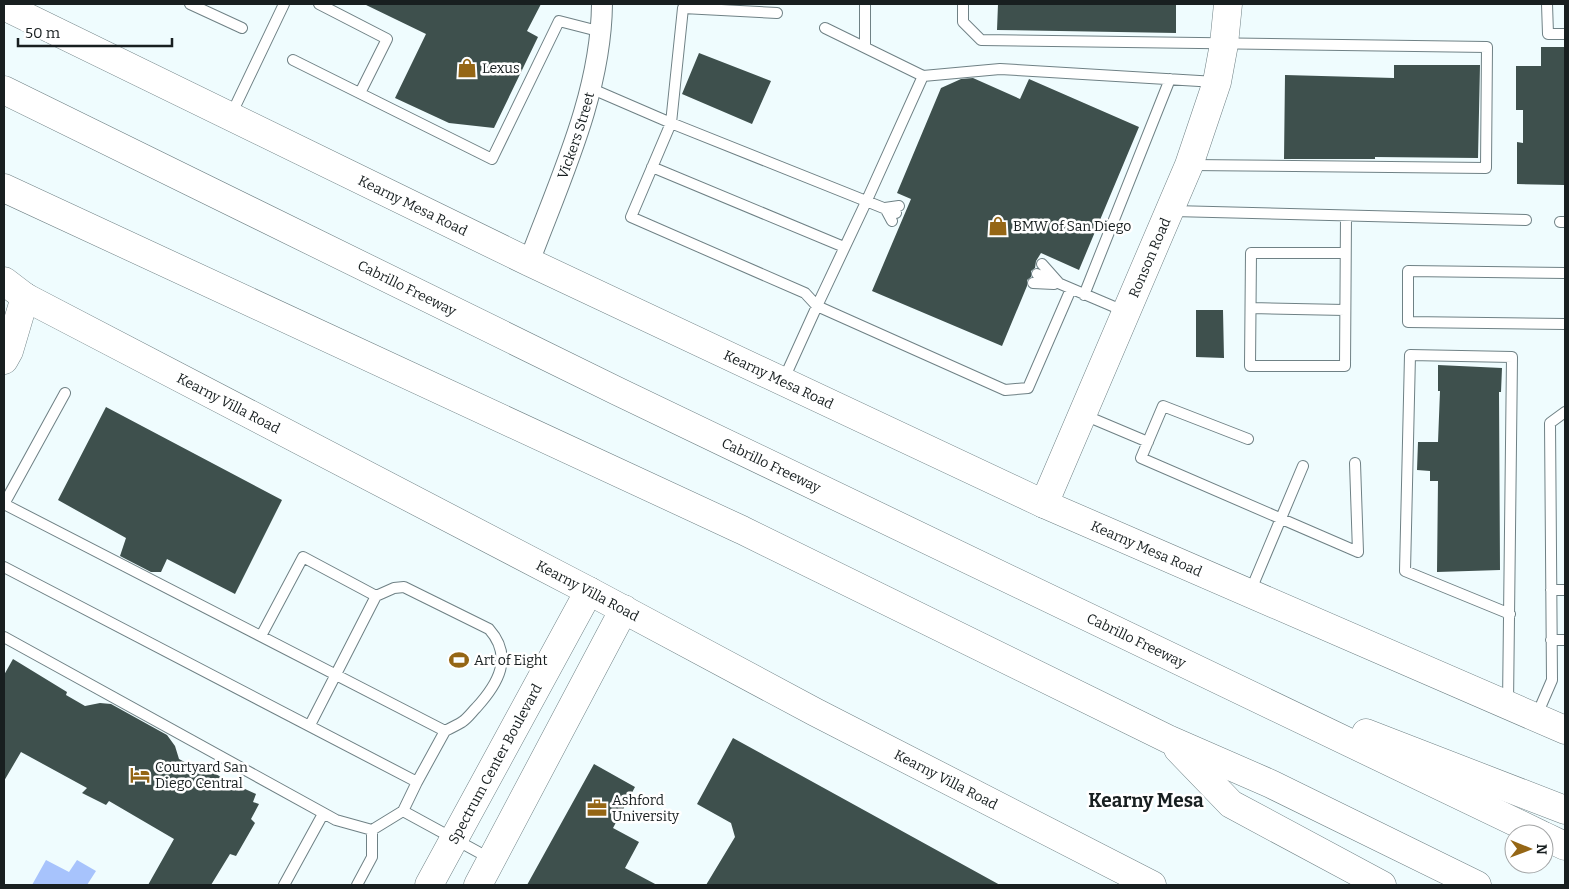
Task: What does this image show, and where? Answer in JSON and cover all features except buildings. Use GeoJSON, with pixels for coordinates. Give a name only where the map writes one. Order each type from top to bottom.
{"type":"FeatureCollection","features":[{"type":"Feature","properties":{"kind":"main road","name":"Ronson Road"},"geometry":{"type":"LineString","coordinates":[[1044,504],[1189,165],[1216,82],[1224,44],[1228,4]]}},
{"type":"Feature","properties":{"kind":"main road","name":"Kearny Mesa Road"},"geometry":{"type":"LineString","coordinates":[[4,6],[528,262],[1044,504],[1565,730]]}},
{"type":"Feature","properties":{"kind":"main road","name":"Cabrillo Freeway"},"geometry":{"type":"LineString","coordinates":[[4,90],[616,392],[1519,824]]}},
{"type":"Feature","properties":{"kind":"main road"},"geometry":{"type":"LineString","coordinates":[[4,188],[742,530],[1168,739],[1271,784],[1477,885]]}},
{"type":"Feature","properties":{"kind":"main road"},"geometry":{"type":"LineString","coordinates":[[4,315],[11,291]]}},
{"type":"Feature","properties":{"kind":"main road"},"geometry":{"type":"LineString","coordinates":[[4,360],[9,351],[11,291]]}},
{"type":"Feature","properties":{"kind":"main road","name":"Kearny Villa Road"},"geometry":{"type":"LineString","coordinates":[[11,291],[624,609],[815,712],[1152,885]]}},
{"type":"Feature","properties":{"kind":"main road","name":"Spectrum Center Boulevard"},"geometry":{"type":"LineString","coordinates":[[429,885],[589,591]]}},
{"type":"Feature","properties":{"kind":"main road"},"geometry":{"type":"LineString","coordinates":[[478,885],[624,609]]}},
{"type":"Feature","properties":{"kind":"main road"},"geometry":{"type":"LineString","coordinates":[[1162,654],[1565,810]]}},
{"type":"Feature","properties":{"kind":"main road"},"geometry":{"type":"LineString","coordinates":[[1168,739],[1231,804],[1382,885]]}},
{"type":"Feature","properties":{"kind":"street","name":"Vickers Street"},"geometry":{"type":"LineString","coordinates":[[528,262],[586,111],[602,32],[602,4]]}},
{"type":"Feature","properties":{"kind":"lane"},"geometry":{"type":"LineString","coordinates":[[190,4],[242,28]]}},
{"type":"Feature","properties":{"kind":"lane"},"geometry":{"type":"LineString","coordinates":[[230,116],[284,4]]}},
{"type":"Feature","properties":{"kind":"lane"},"geometry":{"type":"LineString","coordinates":[[318,4],[388,39],[360,93]]}},
{"type":"Feature","properties":{"kind":"lane"},"geometry":{"type":"LineString","coordinates":[[865,4],[865,47]]}},
{"type":"Feature","properties":{"kind":"lane"},"geometry":{"type":"LineString","coordinates":[[963,4],[963,22],[981,40],[1487,47],[1486,168],[1189,165]]}},
{"type":"Feature","properties":{"kind":"lane"},"geometry":{"type":"LineString","coordinates":[[1547,4],[1548,34],[1565,34]]}},
{"type":"Feature","properties":{"kind":"lane"},"geometry":{"type":"LineString","coordinates":[[777,13],[683,8],[671,122],[631,217],[805,293],[817,306],[1005,390],[1028,388],[1071,289]]}},
{"type":"Feature","properties":{"kind":"lane"},"geometry":{"type":"LineString","coordinates":[[293,60],[492,159],[559,21],[602,32]]}},
{"type":"Feature","properties":{"kind":"lane"},"geometry":{"type":"LineString","coordinates":[[825,28],[923,76],[1000,69],[1216,82]]}},
{"type":"Feature","properties":{"kind":"lane"},"geometry":{"type":"LineString","coordinates":[[782,381],[923,76]]}},
{"type":"Feature","properties":{"kind":"lane"},"geometry":{"type":"LineString","coordinates":[[1084,294],[1170,79]]}},
{"type":"Feature","properties":{"kind":"lane"},"geometry":{"type":"LineString","coordinates":[[590,88],[896,213]]}},
{"type":"Feature","properties":{"kind":"lane"},"geometry":{"type":"LineString","coordinates":[[652,168],[844,247]]}},
{"type":"Feature","properties":{"kind":"lane"},"geometry":{"type":"LineString","coordinates":[[1169,211],[1526,220]]}},
{"type":"Feature","properties":{"kind":"lane"},"geometry":{"type":"LineString","coordinates":[[1346,216],[1346,254],[1344,366],[1250,366],[1251,253],[1346,254]]}},
{"type":"Feature","properties":{"kind":"lane"},"geometry":{"type":"LineString","coordinates":[[1042,264],[1060,285]]}},
{"type":"Feature","properties":{"kind":"lane"},"geometry":{"type":"LineString","coordinates":[[1565,273],[1408,271],[1408,322],[1565,324]]}},
{"type":"Feature","properties":{"kind":"lane"},"geometry":{"type":"LineString","coordinates":[[1035,279],[1071,289],[1125,312]]}},
{"type":"Feature","properties":{"kind":"lane"},"geometry":{"type":"LineString","coordinates":[[1250,308],[1345,310]]}},
{"type":"Feature","properties":{"kind":"lane"},"geometry":{"type":"LineString","coordinates":[[1508,705],[1510,614],[1512,357],[1410,355],[1405,571],[1510,614]]}},
{"type":"Feature","properties":{"kind":"lane"},"geometry":{"type":"LineString","coordinates":[[65,393],[4,504],[445,731]]}},
{"type":"Feature","properties":{"kind":"lane"},"geometry":{"type":"LineString","coordinates":[[1248,439],[1163,406],[1141,458],[1358,552],[1355,463]]}},
{"type":"Feature","properties":{"kind":"lane"},"geometry":{"type":"LineString","coordinates":[[1536,717],[1552,680],[1550,423],[1565,412]]}},
{"type":"Feature","properties":{"kind":"lane"},"geometry":{"type":"LineString","coordinates":[[1082,414],[1148,442]]}},
{"type":"Feature","properties":{"kind":"lane"},"geometry":{"type":"LineString","coordinates":[[1249,593],[1303,466]]}},
{"type":"Feature","properties":{"kind":"lane"},"geometry":{"type":"LineString","coordinates":[[261,636],[302,557],[376,596]]}},
{"type":"Feature","properties":{"kind":"lane"},"geometry":{"type":"LineString","coordinates":[[4,567],[417,782]]}},
{"type":"Feature","properties":{"kind":"lane"},"geometry":{"type":"LineString","coordinates":[[4,637],[323,814],[336,820],[372,830],[403,811],[445,731],[464,721],[490,694],[500,672],[502,660],[501,648],[497,638],[489,629],[404,587],[394,588],[376,596],[310,725]]}},
{"type":"Feature","properties":{"kind":"lane"},"geometry":{"type":"LineString","coordinates":[[1551,590],[1565,590]]}},
{"type":"Feature","properties":{"kind":"lane"},"geometry":{"type":"LineString","coordinates":[[1551,640],[1565,640]]}},
{"type":"Feature","properties":{"kind":"lane"},"geometry":{"type":"LineString","coordinates":[[403,811],[492,859]]}},
{"type":"Feature","properties":{"kind":"lane"},"geometry":{"type":"LineString","coordinates":[[284,885],[323,814]]}},
{"type":"Feature","properties":{"kind":"lane"},"geometry":{"type":"LineString","coordinates":[[357,885],[372,857],[372,830]]}},
{"type":"Feature","properties":{"kind":"water"},"geometry":{"type":"Polygon","coordinates":[[[46,860],[69,872],[77,860],[96,871],[87,885],[32,885],[46,860]]]}},
{"type":"Feature","properties":{"kind":"place","name":"Lexus"},"geometry":{"type":"Point","coordinates":[467,68]}},
{"type":"Feature","properties":{"kind":"place","name":"BMW of San Diego"},"geometry":{"type":"Point","coordinates":[998,226]}},
{"type":"Feature","properties":{"kind":"place","name":"Art of Eight"},"geometry":{"type":"Point","coordinates":[459,660]}},
{"type":"Feature","properties":{"kind":"place","name":"Courtyard San Diego Central"},"geometry":{"type":"Point","coordinates":[140,775]}},
{"type":"Feature","properties":{"kind":"place","name":"Ashford University"},"geometry":{"type":"Point","coordinates":[597,808]}},
{"type":"Feature","properties":{"kind":"district","name":"Kearny Mesa"},"geometry":{"type":"Point","coordinates":[1146,800]}}]}
